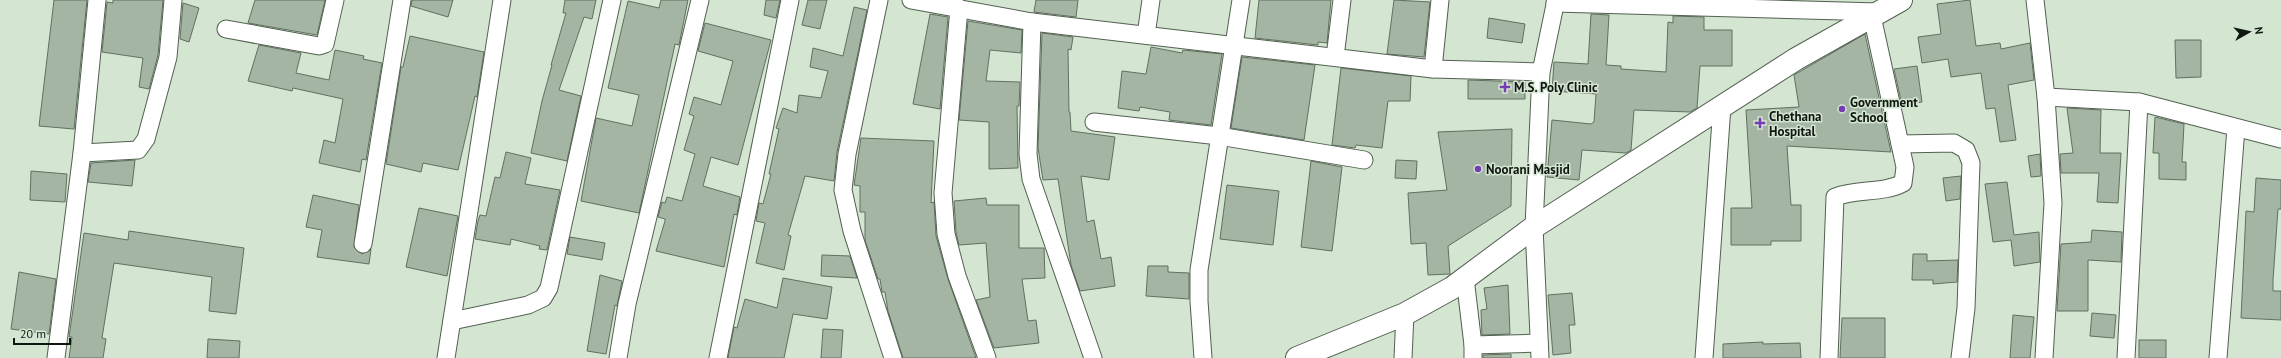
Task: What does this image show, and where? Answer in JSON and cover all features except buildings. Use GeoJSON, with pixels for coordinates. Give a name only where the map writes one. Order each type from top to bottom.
{"type":"FeatureCollection","features":[{"type":"Feature","properties":{"kind":"street"},"geometry":{"type":"LineString","coordinates":[[56,358],[82,153],[97,0]]}},
{"type":"Feature","properties":{"kind":"street"},"geometry":{"type":"LineString","coordinates":[[82,153],[138,150],[146,139],[168,57],[173,0]]}},
{"type":"Feature","properties":{"kind":"street"},"geometry":{"type":"LineString","coordinates":[[226,29],[319,46],[325,44],[335,0]]}},
{"type":"Feature","properties":{"kind":"street"},"geometry":{"type":"LineString","coordinates":[[363,244],[402,0]]}},
{"type":"Feature","properties":{"kind":"street"},"geometry":{"type":"LineString","coordinates":[[446,358],[502,0]]}},
{"type":"Feature","properties":{"kind":"street"},"geometry":{"type":"LineString","coordinates":[[452,322],[528,305],[543,298],[549,288],[612,0]]}},
{"type":"Feature","properties":{"kind":"street"},"geometry":{"type":"LineString","coordinates":[[618,358],[627,304],[700,0]]}},
{"type":"Feature","properties":{"kind":"street"},"geometry":{"type":"LineString","coordinates":[[718,358],[790,0]]}},
{"type":"Feature","properties":{"kind":"street"},"geometry":{"type":"LineString","coordinates":[[879,0],[847,154],[843,190],[852,231],[893,358]]}},
{"type":"Feature","properties":{"kind":"street"},"geometry":{"type":"LineString","coordinates":[[911,0],[1032,22],[1433,69],[1541,72]]}},
{"type":"Feature","properties":{"kind":"street"},"geometry":{"type":"LineString","coordinates":[[1146,35],[1151,0]]}},
{"type":"Feature","properties":{"kind":"street"},"geometry":{"type":"LineString","coordinates":[[1203,358],[1199,301],[1199,270],[1241,0]]}},
{"type":"Feature","properties":{"kind":"street"},"geometry":{"type":"LineString","coordinates":[[1335,57],[1342,0]]}},
{"type":"Feature","properties":{"kind":"street"},"geometry":{"type":"LineString","coordinates":[[1433,69],[1440,0]]}},
{"type":"Feature","properties":{"kind":"street"},"geometry":{"type":"LineString","coordinates":[[1307,356],[1405,314],[1452,288],[1534,226],[1796,59],[1901,0]]}},
{"type":"Feature","properties":{"kind":"street"},"geometry":{"type":"LineString","coordinates":[[2035,0],[2046,96],[2053,203],[2044,358]]}},
{"type":"Feature","properties":{"kind":"street"},"geometry":{"type":"LineString","coordinates":[[1465,278],[1473,351],[1539,350],[1534,226],[1541,72],[1555,2],[1876,14]]}},
{"type":"Feature","properties":{"kind":"street"},"geometry":{"type":"LineString","coordinates":[[958,8],[943,193],[946,234],[958,276],[987,358]]}},
{"type":"Feature","properties":{"kind":"street"},"geometry":{"type":"LineString","coordinates":[[1829,358],[1835,197],[1847,192],[1892,189],[1903,183],[1905,167],[1876,14]]}},
{"type":"Feature","properties":{"kind":"street"},"geometry":{"type":"LineString","coordinates":[[1032,22],[1028,154],[1031,179],[1093,358]]}},
{"type":"Feature","properties":{"kind":"street"},"geometry":{"type":"LineString","coordinates":[[2046,96],[2139,102],[2281,139]]}},
{"type":"Feature","properties":{"kind":"street"},"geometry":{"type":"LineString","coordinates":[[2126,358],[2139,102]]}},
{"type":"Feature","properties":{"kind":"street"},"geometry":{"type":"LineString","coordinates":[[1704,358],[1722,106]]}},
{"type":"Feature","properties":{"kind":"street"},"geometry":{"type":"LineString","coordinates":[[1094,122],[1219,136],[1364,160]]}},
{"type":"Feature","properties":{"kind":"street"},"geometry":{"type":"LineString","coordinates":[[2218,358],[2236,128]]}},
{"type":"Feature","properties":{"kind":"street"},"geometry":{"type":"LineString","coordinates":[[1900,144],[1954,143],[1966,150],[1971,163],[1966,308],[1960,358]]}},
{"type":"Feature","properties":{"kind":"street"},"geometry":{"type":"LineString","coordinates":[[1403,358],[1405,314]]}},
{"type":"Feature","properties":{"kind":"place","name":"M.S. Poly Clinic"},"geometry":{"type":"Point","coordinates":[1505,87]}},
{"type":"Feature","properties":{"kind":"place","name":"Government School"},"geometry":{"type":"Point","coordinates":[1842,109]}},
{"type":"Feature","properties":{"kind":"place","name":"Chethana Hospital"},"geometry":{"type":"Point","coordinates":[1760,123]}},
{"type":"Feature","properties":{"kind":"place","name":"Noorani Masjid"},"geometry":{"type":"Point","coordinates":[1478,169]}}]}
